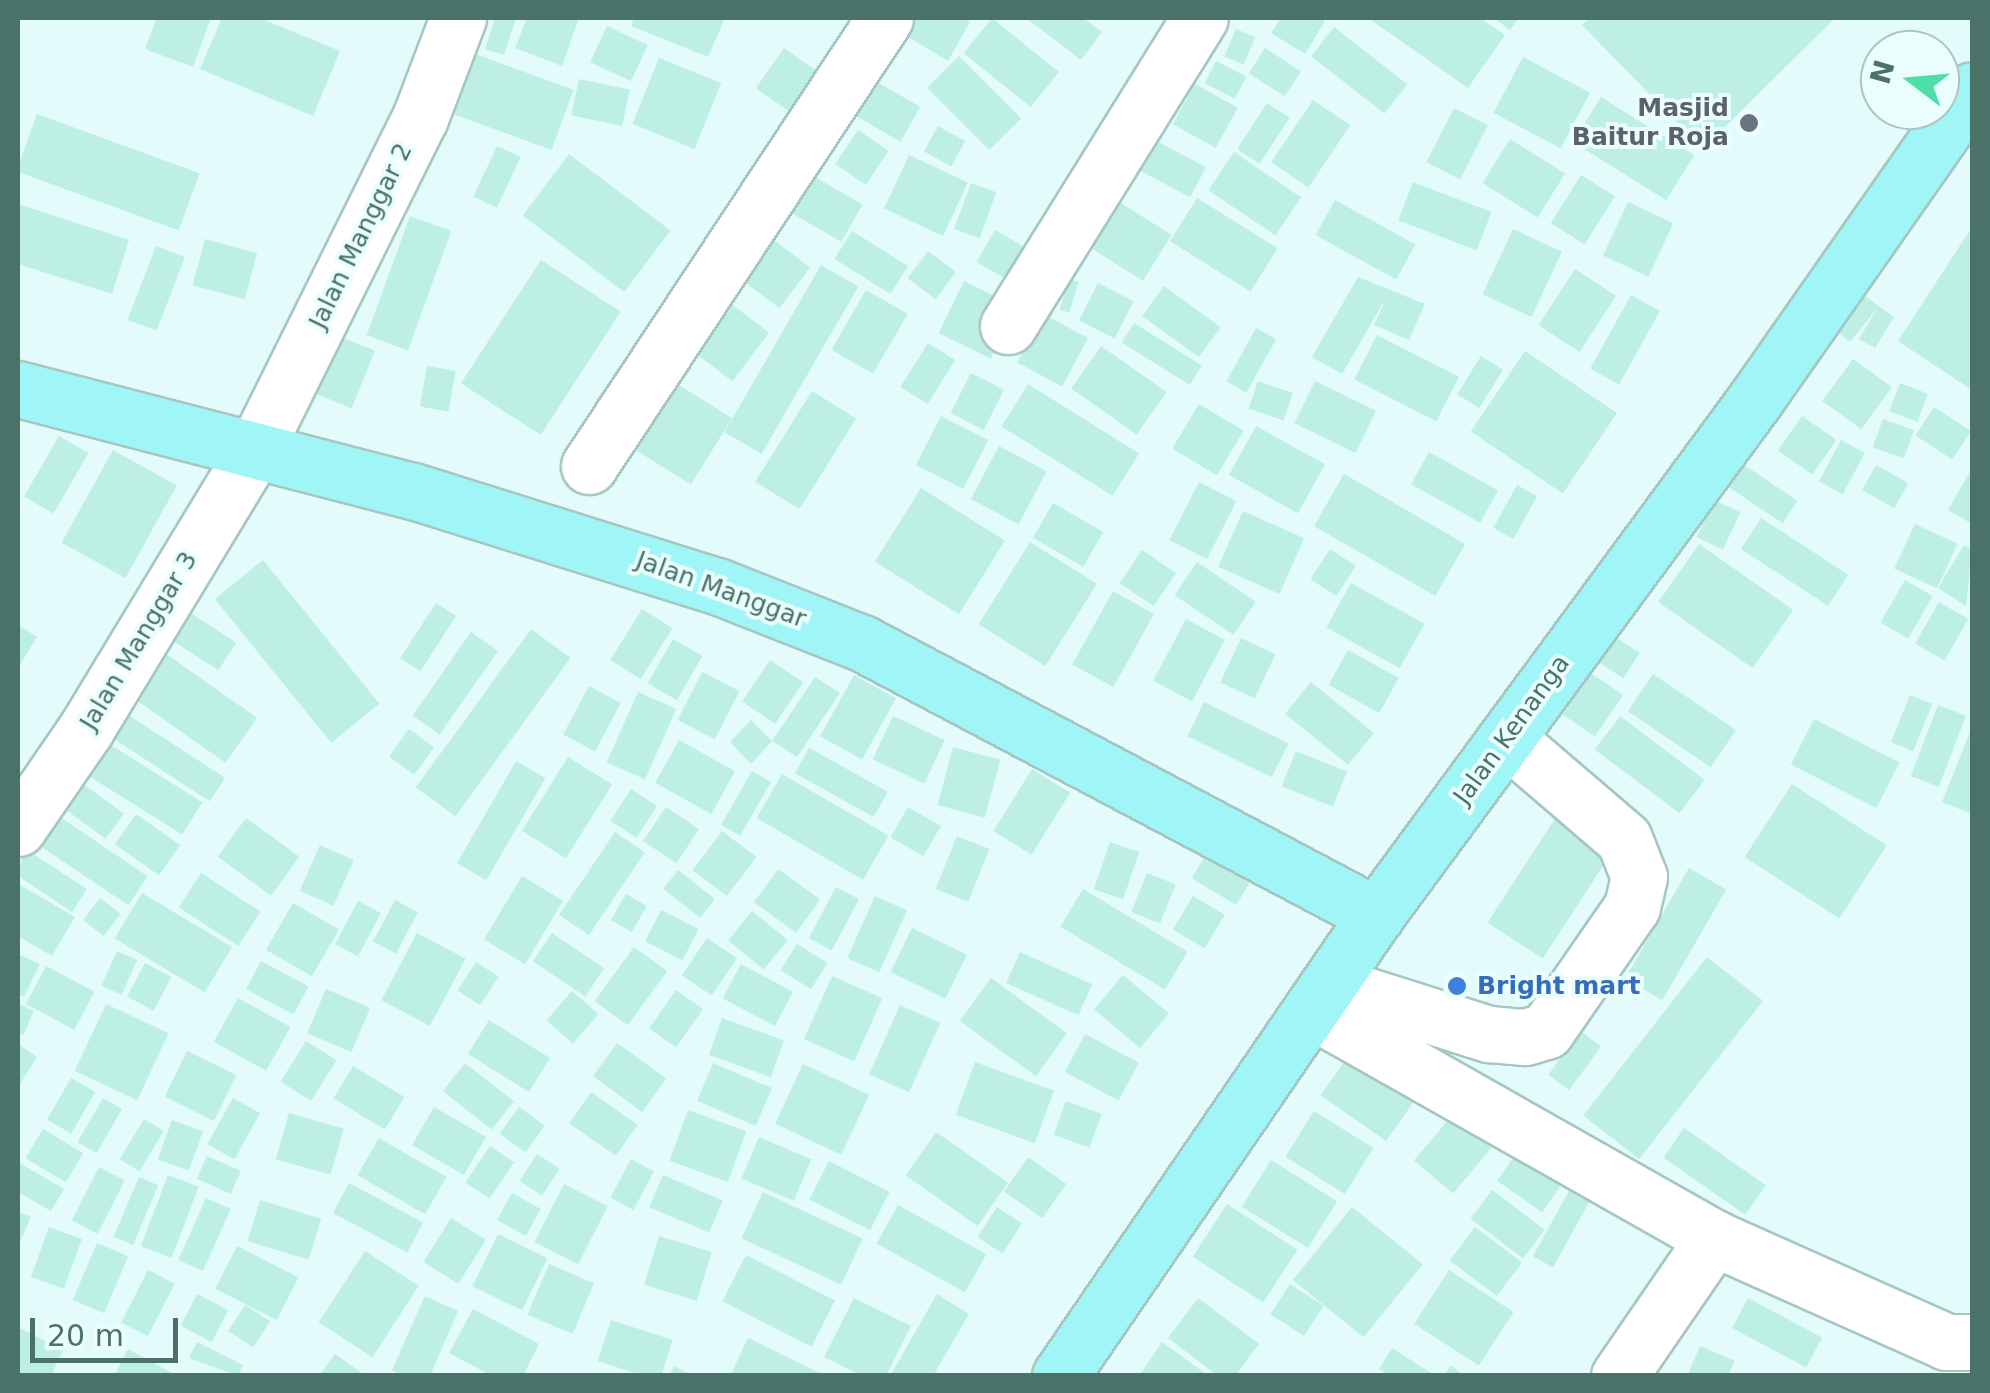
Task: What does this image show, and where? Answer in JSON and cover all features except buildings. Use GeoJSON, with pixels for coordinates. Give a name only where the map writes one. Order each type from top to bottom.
{"type":"FeatureCollection","features":[{"type":"Feature","properties":{"kind":"main road","name":"Jalan Kenanga"},"geometry":{"type":"LineString","coordinates":[[1060,1376],[1376,915],[1756,400],[1972,90]]}},
{"type":"Feature","properties":{"kind":"main road","name":"Jalan Manggar"},"geometry":{"type":"LineString","coordinates":[[18,389],[556,532],[862,643],[1376,915]]}},
{"type":"Feature","properties":{"kind":"street","name":"Jalan Manggar 2"},"geometry":{"type":"LineString","coordinates":[[255,450],[420,118],[458,18]]}},
{"type":"Feature","properties":{"kind":"street"},"geometry":{"type":"LineString","coordinates":[[589,466],[885,18]]}},
{"type":"Feature","properties":{"kind":"street"},"geometry":{"type":"LineString","coordinates":[[1008,326],[1200,18]]}},
{"type":"Feature","properties":{"kind":"street","name":"Jalan Manggar 3"},"geometry":{"type":"LineString","coordinates":[[18,828],[86,730],[255,450]]}},
{"type":"Feature","properties":{"kind":"street"},"geometry":{"type":"LineString","coordinates":[[1320,997],[1489,1034],[1525,1037],[1546,1031],[1632,907],[1639,877],[1624,838],[1506,738]]}},
{"type":"Feature","properties":{"kind":"street"},"geometry":{"type":"LineString","coordinates":[[1320,997],[1714,1238],[1946,1342],[1972,1342]]}},
{"type":"Feature","properties":{"kind":"street"},"geometry":{"type":"LineString","coordinates":[[1619,1376],[1714,1238]]}},
{"type":"Feature","properties":{"kind":"place","name":"Masjid Baitur Roja"},"geometry":{"type":"Point","coordinates":[1749,123]}},
{"type":"Feature","properties":{"kind":"place","name":"Bright mart"},"geometry":{"type":"Point","coordinates":[1457,986]}}]}
